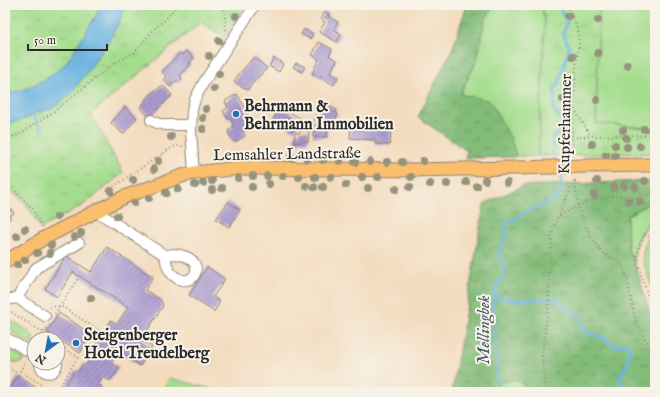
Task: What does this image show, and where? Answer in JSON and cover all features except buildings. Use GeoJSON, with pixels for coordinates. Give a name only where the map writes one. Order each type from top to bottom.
{"type":"FeatureCollection","features":[{"type":"Feature","properties":{"kind":"main road","name":"Lemsahler Landstraße"},"geometry":{"type":"LineString","coordinates":[[5,262],[46,237],[124,197],[194,173],[240,168],[409,170],[518,168],[580,169],[655,165]]}},
{"type":"Feature","properties":{"kind":"street"},"geometry":{"type":"LineString","coordinates":[[194,173],[191,125],[192,110],[195,98],[198,90],[255,5]]}},
{"type":"Feature","properties":{"kind":"street"},"geometry":{"type":"LineString","coordinates":[[151,120],[165,125],[191,125]]}},
{"type":"Feature","properties":{"kind":"street"},"geometry":{"type":"LineString","coordinates":[[96,211],[166,256]]}},
{"type":"Feature","properties":{"kind":"street"},"geometry":{"type":"LineString","coordinates":[[17,298],[36,268],[79,244]]}},
{"type":"Feature","properties":{"kind":"street"},"geometry":{"type":"LineString","coordinates":[[5,300],[17,298],[45,316]]}},
{"type":"Feature","properties":{"kind":"street"},"geometry":{"type":"LineString","coordinates":[[5,337],[26,350]]}},
{"type":"Feature","properties":{"kind":"street"},"geometry":{"type":"LineString","coordinates":[[43,371],[46,373],[51,373],[54,371]]}},
{"type":"Feature","properties":{"kind":"path"},"geometry":{"type":"LineString","coordinates":[[5,139],[20,134],[37,123],[57,109],[113,64],[134,54],[154,29],[165,20],[177,5]]}},
{"type":"Feature","properties":{"kind":"path"},"geometry":{"type":"LineString","coordinates":[[224,5],[228,45]]}},
{"type":"Feature","properties":{"kind":"path","name":"Kupferhammer"},"geometry":{"type":"LineString","coordinates":[[568,5],[578,31],[579,46],[576,65],[572,138],[573,159]]}},
{"type":"Feature","properties":{"kind":"path"},"geometry":{"type":"LineString","coordinates":[[574,108],[592,136]]}},
{"type":"Feature","properties":{"kind":"path"},"geometry":{"type":"LineString","coordinates":[[572,138],[655,134]]}},
{"type":"Feature","properties":{"kind":"path"},"geometry":{"type":"LineString","coordinates":[[105,193],[171,148],[176,146],[192,146]]}},
{"type":"Feature","properties":{"kind":"path","name":"Kupferhammer"},"geometry":{"type":"LineString","coordinates":[[547,392],[545,388],[542,356],[548,309],[552,236],[554,226],[580,169]]}},
{"type":"Feature","properties":{"kind":"path"},"geometry":{"type":"LineString","coordinates":[[575,179],[578,206],[584,223],[597,246],[608,256],[620,262],[624,268],[637,325],[651,352],[654,366],[655,389]]}},
{"type":"Feature","properties":{"kind":"path"},"geometry":{"type":"LineString","coordinates":[[5,187],[13,188],[32,208],[46,237]]}},
{"type":"Feature","properties":{"kind":"path"},"geometry":{"type":"LineString","coordinates":[[559,217],[590,200],[613,196],[636,198],[655,191]]}},
{"type":"Feature","properties":{"kind":"path"},"geometry":{"type":"LineString","coordinates":[[655,220],[644,235],[638,249],[637,256],[638,264],[655,319]]}},
{"type":"Feature","properties":{"kind":"path"},"geometry":{"type":"LineString","coordinates":[[644,235],[650,237],[655,236]]}},
{"type":"Feature","properties":{"kind":"path"},"geometry":{"type":"LineString","coordinates":[[45,331],[78,278]]}},
{"type":"Feature","properties":{"kind":"path"},"geometry":{"type":"LineString","coordinates":[[45,316],[50,307],[61,306],[103,333]]}},
{"type":"Feature","properties":{"kind":"path"},"geometry":{"type":"LineString","coordinates":[[5,308],[39,331]]}},
{"type":"Feature","properties":{"kind":"path"},"geometry":{"type":"LineString","coordinates":[[7,392],[26,363]]}},
{"type":"Feature","properties":{"kind":"path"},"geometry":{"type":"LineString","coordinates":[[5,365],[53,392]]}},
{"type":"Feature","properties":{"kind":"path"},"geometry":{"type":"LineString","coordinates":[[5,385],[10,388]]}},
{"type":"Feature","properties":{"kind":"green space"},"geometry":{"type":"Polygon","coordinates":[[[5,5],[245,5],[224,37],[201,22],[91,114],[123,173],[83,205],[41,228],[23,201],[12,192],[5,189],[5,5]]]}},
{"type":"Feature","properties":{"kind":"green space"},"geometry":{"type":"Polygon","coordinates":[[[468,5],[494,5],[485,20],[477,60],[460,94],[490,101],[510,137],[516,156],[513,157],[465,158],[467,151],[418,117],[453,47],[468,5]]]}},
{"type":"Feature","properties":{"kind":"green space"},"geometry":{"type":"Polygon","coordinates":[[[494,5],[541,5],[545,22],[538,156],[516,156],[510,137],[460,94],[477,60],[485,20],[494,5]]]}},
{"type":"Feature","properties":{"kind":"green space"},"geometry":{"type":"Polygon","coordinates":[[[541,5],[599,5],[596,123],[655,129],[655,153],[538,156],[545,22],[541,5]]]}},
{"type":"Feature","properties":{"kind":"green space"},"geometry":{"type":"Polygon","coordinates":[[[599,5],[655,5],[655,129],[596,123],[599,5]]]}},
{"type":"Feature","properties":{"kind":"green space"},"geometry":{"type":"Polygon","coordinates":[[[655,181],[655,200],[627,216],[628,250],[634,261],[655,329],[655,392],[452,392],[484,204],[523,186],[655,181]]]}},
{"type":"Feature","properties":{"kind":"green space"},"geometry":{"type":"Polygon","coordinates":[[[655,200],[655,216],[640,237],[634,255],[634,261],[628,250],[627,216],[655,200]]]}},
{"type":"Feature","properties":{"kind":"green space"},"geometry":{"type":"Polygon","coordinates":[[[655,223],[655,298],[643,259],[643,252],[650,229],[655,223]]]}},
{"type":"Feature","properties":{"kind":"green space"},"geometry":{"type":"Polygon","coordinates":[[[5,319],[8,319],[27,330],[26,340],[5,327],[5,319]]]}},
{"type":"Feature","properties":{"kind":"green space"},"geometry":{"type":"Polygon","coordinates":[[[5,346],[25,359],[17,363],[8,359],[5,357],[5,346]]]}},
{"type":"Feature","properties":{"kind":"green space"},"geometry":{"type":"Polygon","coordinates":[[[169,378],[224,392],[163,392],[169,378]]]}},
{"type":"Feature","properties":{"kind":"green space"},"geometry":{"type":"Polygon","coordinates":[[[517,380],[532,392],[496,392],[497,382],[517,380]]]}},
{"type":"Feature","properties":{"kind":"water"},"geometry":{"type":"Polygon","coordinates":[[[100,5],[126,5],[107,44],[71,94],[52,109],[38,112],[25,119],[5,123],[5,94],[23,90],[51,76],[66,63],[96,16],[100,5]]]}},
{"type":"Feature","properties":{"kind":"waterway","name":"Mellingbek"},"geometry":{"type":"LineString","coordinates":[[557,163],[553,153],[552,139],[564,126],[563,122],[553,109],[555,96],[554,89],[558,85],[569,49],[563,34],[567,21],[562,14],[559,5]]}},
{"type":"Feature","properties":{"kind":"waterway"},"geometry":{"type":"LineString","coordinates":[[31,112],[42,131]]}},
{"type":"Feature","properties":{"kind":"waterway","name":"Mellingbek"},"geometry":{"type":"LineString","coordinates":[[503,392],[497,382],[493,303],[497,285],[505,272],[500,248],[506,237],[506,223],[516,219],[525,212],[554,199],[561,189],[562,182],[559,171]]}},
{"type":"Feature","properties":{"kind":"waterway"},"geometry":{"type":"LineString","coordinates":[[494,296],[510,300],[559,300],[564,307],[580,318],[583,330],[603,337],[614,346],[626,343],[630,353],[629,359],[620,378],[626,392]]}},
{"type":"Feature","properties":{"kind":"place","name":"Behrmann & Behrmann Immobilien"},"geometry":{"type":"Point","coordinates":[236,114]}},
{"type":"Feature","properties":{"kind":"place","name":"Steigenberger Hotel Treudelberg"},"geometry":{"type":"Point","coordinates":[76,343]}}]}
